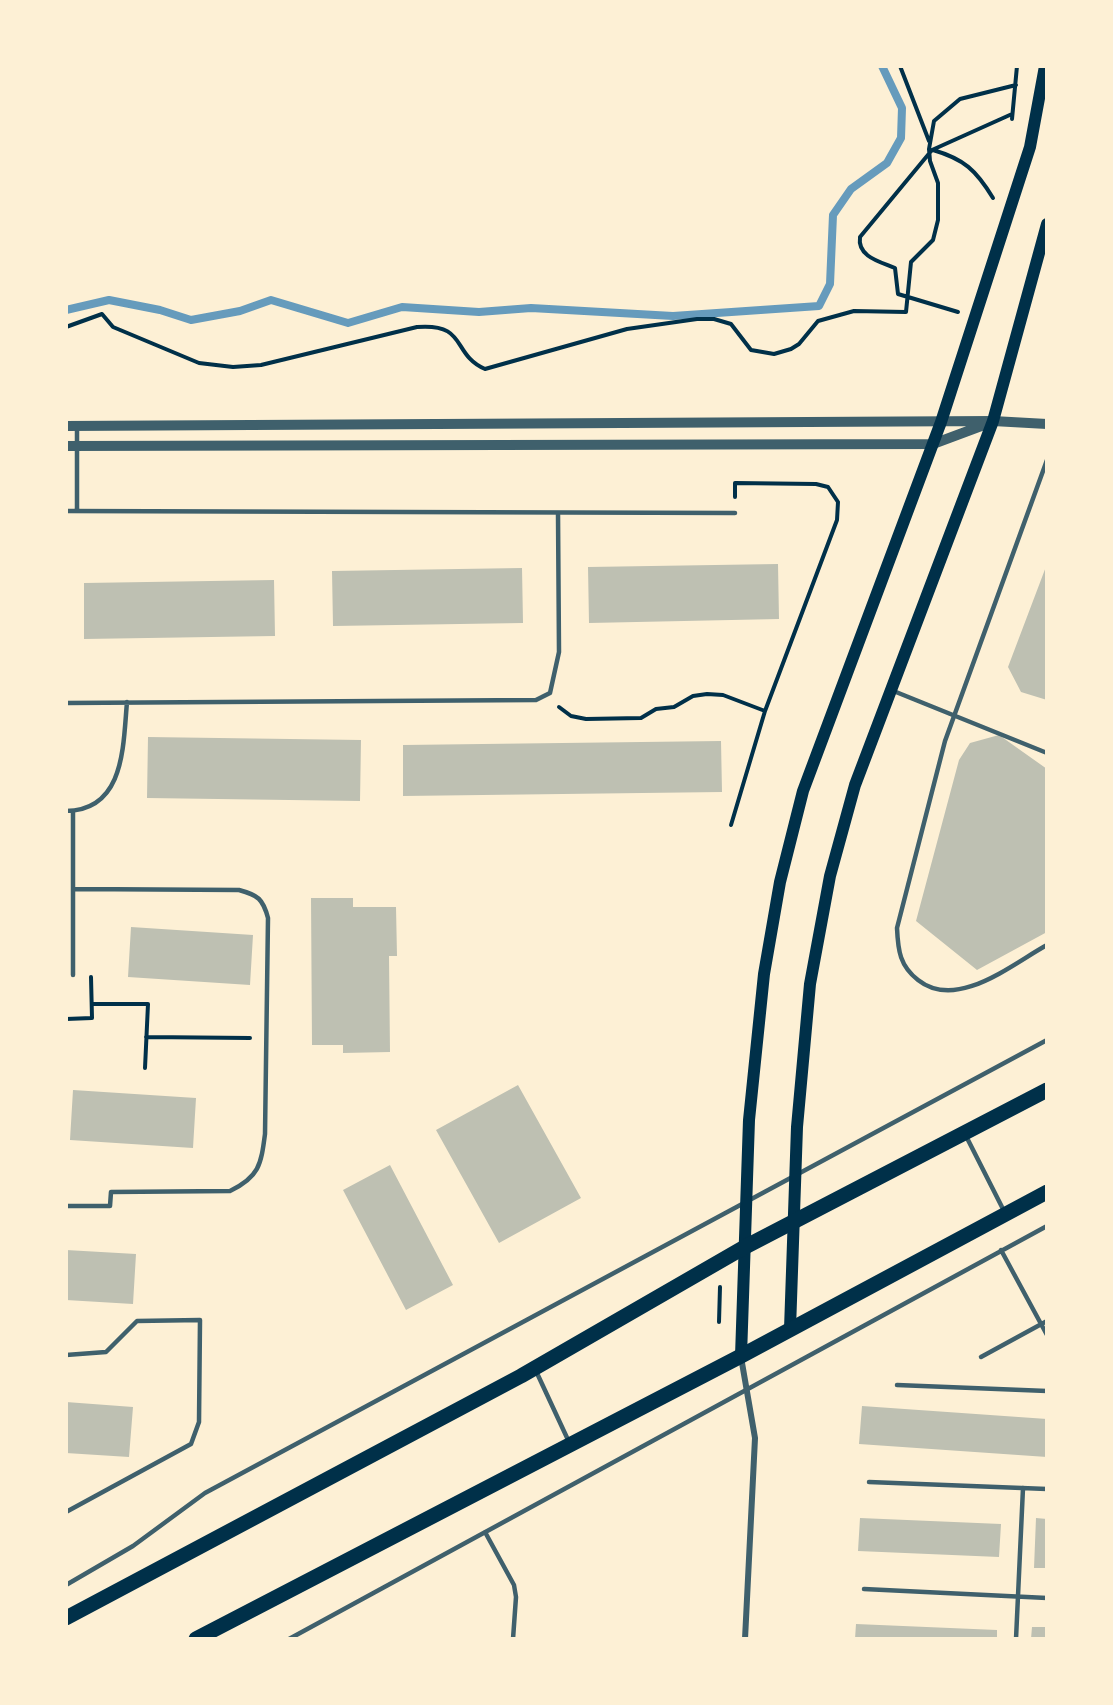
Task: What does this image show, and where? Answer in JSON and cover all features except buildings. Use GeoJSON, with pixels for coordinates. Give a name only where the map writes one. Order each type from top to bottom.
{"type":"FeatureCollection","features":[{"type":"Feature","properties":{"kind":"main road"},"geometry":{"type":"LineString","coordinates":[[741,1356],[742,1248],[749,1120],[764,974],[780,882],[803,791],[941,422],[1030,147],[1045,66]]}},
{"type":"Feature","properties":{"kind":"main road"},"geometry":{"type":"LineString","coordinates":[[790,1329],[792,1224],[810,984],[831,876],[855,785],[993,421],[1047,224]]}},
{"type":"Feature","properties":{"kind":"main road"},"geometry":{"type":"LineString","coordinates":[[66,1618],[535,1368],[742,1248],[1047,1090]]}},
{"type":"Feature","properties":{"kind":"main road"},"geometry":{"type":"LineString","coordinates":[[196,1639],[741,1356],[1047,1192]]}},
{"type":"Feature","properties":{"kind":"street"},"geometry":{"type":"LineString","coordinates":[[72,446],[933,444],[993,421]]}},
{"type":"Feature","properties":{"kind":"street"},"geometry":{"type":"LineString","coordinates":[[72,426],[993,421],[1047,424]]}},
{"type":"Feature","properties":{"kind":"street"},"geometry":{"type":"LineString","coordinates":[[741,1356],[755,1438],[746,1639]]}},
{"type":"Feature","properties":{"kind":"lane"},"geometry":{"type":"LineString","coordinates":[[72,426],[77,511]]}},
{"type":"Feature","properties":{"kind":"lane"},"geometry":{"type":"LineString","coordinates":[[1047,460],[945,741],[897,928],[898,953],[906,970],[925,985],[941,992],[957,990],[982,981],[1047,945]]}},
{"type":"Feature","properties":{"kind":"lane"},"geometry":{"type":"LineString","coordinates":[[66,511],[735,513]]}},
{"type":"Feature","properties":{"kind":"lane"},"geometry":{"type":"LineString","coordinates":[[66,703],[536,700],[550,693],[559,652],[558,513]]}},
{"type":"Feature","properties":{"kind":"lane"},"geometry":{"type":"LineString","coordinates":[[891,690],[1047,753]]}},
{"type":"Feature","properties":{"kind":"lane"},"geometry":{"type":"LineString","coordinates":[[66,811],[82,810],[98,802],[117,776],[121,764],[127,702]]}},
{"type":"Feature","properties":{"kind":"lane"},"geometry":{"type":"LineString","coordinates":[[72,811],[73,975]]}},
{"type":"Feature","properties":{"kind":"lane"},"geometry":{"type":"LineString","coordinates":[[66,1206],[110,1206],[111,1192],[230,1191],[245,1184],[255,1174],[262,1161],[266,1038],[268,918],[264,903],[257,894],[239,890],[73,889]]}},
{"type":"Feature","properties":{"kind":"lane"},"geometry":{"type":"LineString","coordinates":[[66,1585],[133,1546],[206,1493],[1047,1040]]}},
{"type":"Feature","properties":{"kind":"lane"},"geometry":{"type":"LineString","coordinates":[[965,1133],[1006,1214]]}},
{"type":"Feature","properties":{"kind":"lane"},"geometry":{"type":"LineString","coordinates":[[290,1639],[746,1388],[1047,1226]]}},
{"type":"Feature","properties":{"kind":"lane"},"geometry":{"type":"LineString","coordinates":[[1001,1250],[1047,1335]]}},
{"type":"Feature","properties":{"kind":"lane"},"geometry":{"type":"LineString","coordinates":[[66,1355],[106,1352],[137,1322],[200,1320],[199,1422],[190,1444],[66,1512]]}},
{"type":"Feature","properties":{"kind":"lane"},"geometry":{"type":"LineString","coordinates":[[981,1357],[1047,1321]]}},
{"type":"Feature","properties":{"kind":"lane"},"geometry":{"type":"LineString","coordinates":[[535,1368],[570,1445]]}},
{"type":"Feature","properties":{"kind":"lane"},"geometry":{"type":"LineString","coordinates":[[897,1385],[1047,1391]]}},
{"type":"Feature","properties":{"kind":"lane"},"geometry":{"type":"LineString","coordinates":[[869,1482],[1047,1489]]}},
{"type":"Feature","properties":{"kind":"lane"},"geometry":{"type":"LineString","coordinates":[[1016,1639],[1023,1488]]}},
{"type":"Feature","properties":{"kind":"lane"},"geometry":{"type":"LineString","coordinates":[[485,1532],[514,1585],[516,1597],[513,1639]]}},
{"type":"Feature","properties":{"kind":"lane"},"geometry":{"type":"LineString","coordinates":[[864,1589],[1047,1598]]}},
{"type":"Feature","properties":{"kind":"path"},"geometry":{"type":"LineString","coordinates":[[900,66],[932,150]]}},
{"type":"Feature","properties":{"kind":"path"},"geometry":{"type":"LineString","coordinates":[[66,327],[102,314],[113,327],[189,359],[199,363],[233,367],[261,365],[417,327],[434,326],[450,331],[473,362],[485,369],[627,329],[697,319],[714,319],[731,324],[752,350],[774,354],[799,344],[818,321],[854,312],[906,312],[911,262],[933,240],[938,220],[938,183],[930,161],[929,149],[934,121],[960,99],[1016,85]]}},
{"type":"Feature","properties":{"kind":"path"},"geometry":{"type":"LineString","coordinates":[[964,314],[898,294],[895,268],[875,262],[863,251],[859,243],[864,231],[932,150],[1012,114]]}},
{"type":"Feature","properties":{"kind":"path"},"geometry":{"type":"LineString","coordinates":[[932,150],[954,156],[979,174],[996,203]]}},
{"type":"Feature","properties":{"kind":"path"},"geometry":{"type":"LineString","coordinates":[[730,825],[765,711],[837,520],[838,502],[828,487],[816,484],[735,483],[735,513]]}},
{"type":"Feature","properties":{"kind":"path"},"geometry":{"type":"LineString","coordinates":[[550,693],[562,711],[586,719],[641,718],[656,709],[674,707],[693,696],[707,694],[723,694],[765,711]]}},
{"type":"Feature","properties":{"kind":"path"},"geometry":{"type":"LineString","coordinates":[[66,1019],[92,1018],[91,975],[73,975]]}},
{"type":"Feature","properties":{"kind":"path"},"geometry":{"type":"LineString","coordinates":[[92,1004],[147,1004],[145,1068]]}},
{"type":"Feature","properties":{"kind":"path"},"geometry":{"type":"LineString","coordinates":[[146,1037],[266,1038]]}},
{"type":"Feature","properties":{"kind":"waterway"},"geometry":{"type":"LineString","coordinates":[[66,310],[109,300],[160,310],[191,320],[240,311],[271,300],[348,323],[402,307],[479,312],[531,308],[673,316],[819,306],[830,284],[833,215],[851,189],[887,163],[901,138],[902,108],[882,66]]}}]}
